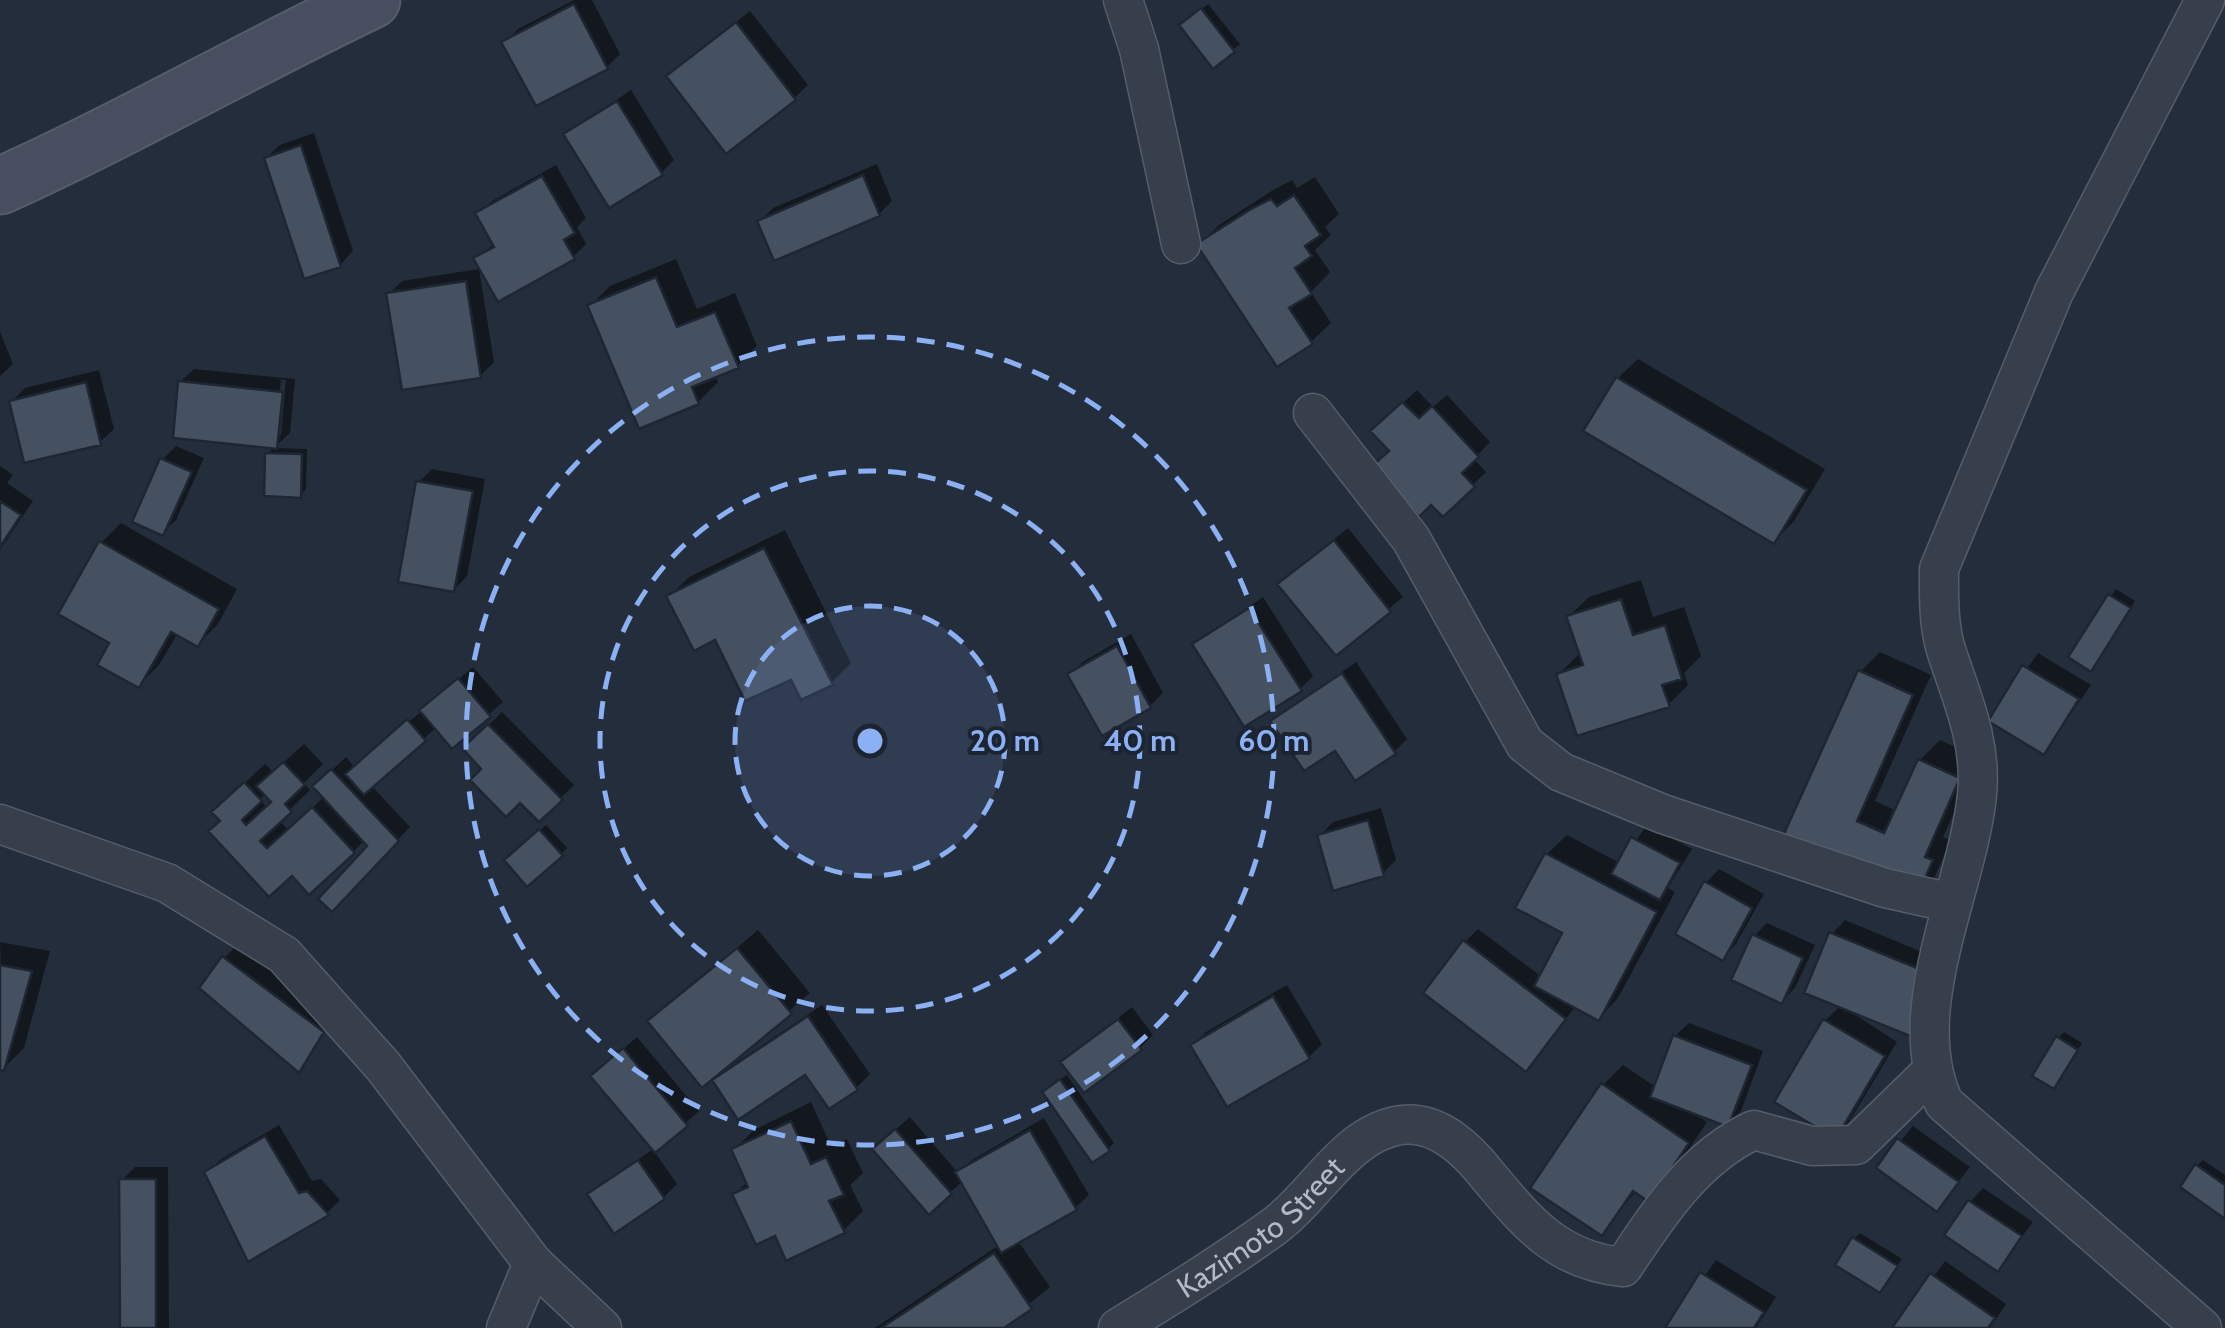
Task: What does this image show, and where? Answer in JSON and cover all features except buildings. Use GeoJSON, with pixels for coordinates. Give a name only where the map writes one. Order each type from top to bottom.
{"type":"FeatureCollection","features":[{"type":"Feature","properties":{"kind":"street"},"geometry":{"type":"LineString","coordinates":[[0,186],[134,124],[238,64],[372,0]]}},
{"type":"Feature","properties":{"kind":"street"},"geometry":{"type":"LineString","coordinates":[[1123,0],[1139,50],[1181,244]]}},
{"type":"Feature","properties":{"kind":"street"},"geometry":{"type":"LineString","coordinates":[[2202,1328],[1944,1103],[1930,1072],[1928,1029],[1976,795],[1976,747],[1967,702],[1946,651],[1938,611],[1939,570],[2054,292],[2204,0]]}},
{"type":"Feature","properties":{"kind":"street"},"geometry":{"type":"LineString","coordinates":[[1313,413],[1410,539],[1502,708],[1525,744],[1537,754],[1562,772],[1663,814],[1885,888],[1952,904]]}},
{"type":"Feature","properties":{"kind":"street"},"geometry":{"type":"LineString","coordinates":[[0,824],[167,883],[284,955],[384,1066],[533,1262],[602,1328]]}},
{"type":"Feature","properties":{"kind":"street","name":"Kazimoto Street"},"geometry":{"type":"LineString","coordinates":[[1118,1328],[1276,1225],[1362,1141],[1401,1125],[1433,1128],[1472,1155],[1516,1210],[1548,1240],[1587,1264],[1623,1266],[1700,1165],[1733,1140],[1754,1130],[1812,1146],[1856,1145],[1930,1072]]}},
{"type":"Feature","properties":{"kind":"street"},"geometry":{"type":"LineString","coordinates":[[506,1328],[533,1262]]}}]}
